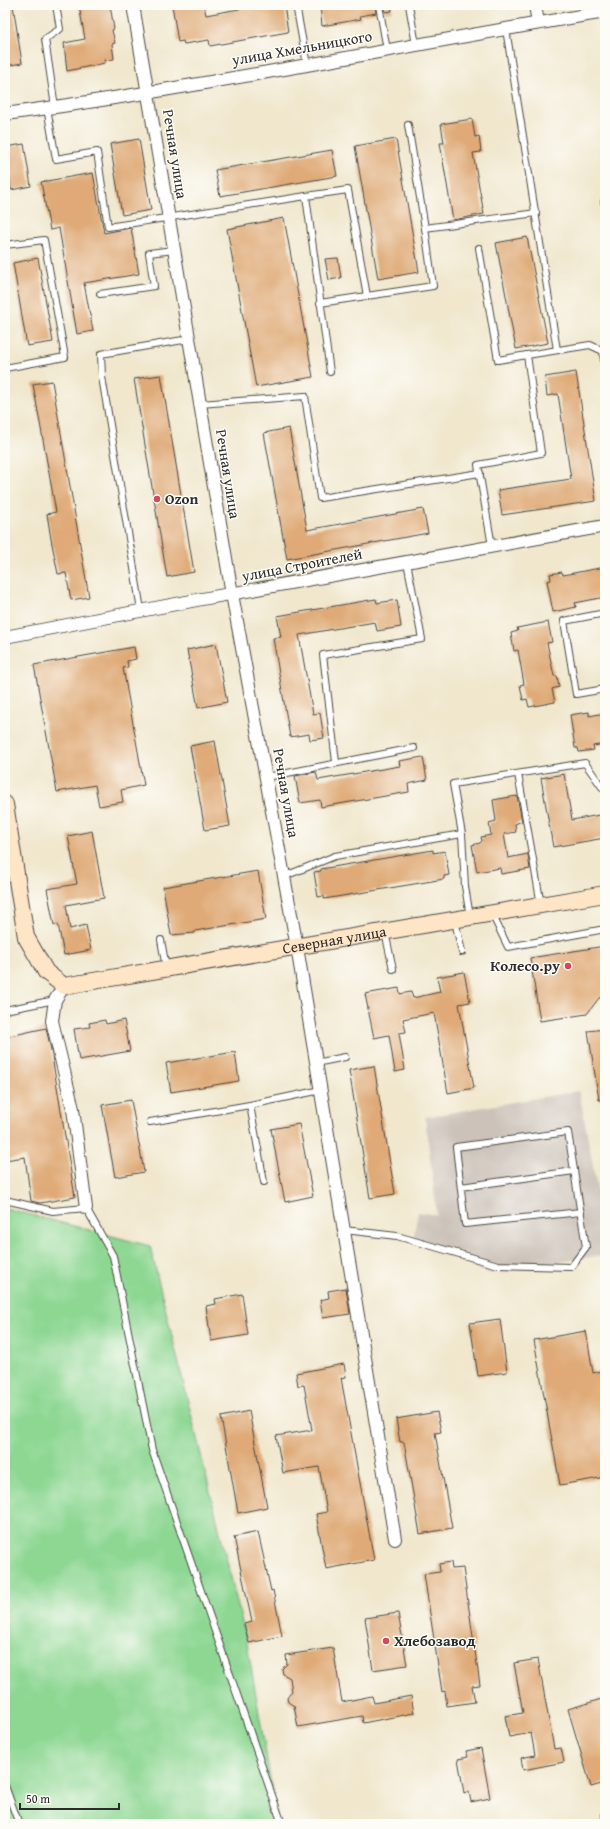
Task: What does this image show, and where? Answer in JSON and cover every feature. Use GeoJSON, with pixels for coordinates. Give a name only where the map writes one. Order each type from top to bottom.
{"type":"FeatureCollection","features":[{"type":"Feature","properties":{"kind":"street","name":"Речная улица"},"geometry":{"type":"LineString","coordinates":[[133,5],[232,594],[285,876],[395,1539]]}},
{"type":"Feature","properties":{"kind":"street"},"geometry":{"type":"LineString","coordinates":[[535,5],[538,23]]}},
{"type":"Feature","properties":{"kind":"street","name":"улица Хмельницкого"},"geometry":{"type":"LineString","coordinates":[[5,114],[51,108],[307,65],[605,12]]}},
{"type":"Feature","properties":{"kind":"street","name":"улица Строителей"},"geometry":{"type":"LineString","coordinates":[[5,637],[141,610],[605,526]]}},
{"type":"Feature","properties":{"kind":"street"},"geometry":{"type":"LineString","coordinates":[[5,804],[26,937],[59,993],[52,1021],[73,1109],[86,1208]]}},
{"type":"Feature","properties":{"kind":"street","name":"Северная улица"},"geometry":{"type":"LineString","coordinates":[[59,993],[166,969],[605,894]]}},
{"type":"Feature","properties":{"kind":"lane"},"geometry":{"type":"LineString","coordinates":[[56,5],[60,29],[45,38],[56,160],[97,152],[108,227],[348,190],[367,296]]}},
{"type":"Feature","properties":{"kind":"lane"},"geometry":{"type":"LineString","coordinates":[[296,5],[307,65]]}},
{"type":"Feature","properties":{"kind":"lane"},"geometry":{"type":"LineString","coordinates":[[379,5],[387,50]]}},
{"type":"Feature","properties":{"kind":"lane"},"geometry":{"type":"LineString","coordinates":[[409,5],[416,45]]}},
{"type":"Feature","properties":{"kind":"lane"},"geometry":{"type":"LineString","coordinates":[[506,29],[557,350]]}},
{"type":"Feature","properties":{"kind":"lane"},"geometry":{"type":"LineString","coordinates":[[320,304],[433,286],[408,125]]}},
{"type":"Feature","properties":{"kind":"lane"},"geometry":{"type":"LineString","coordinates":[[306,196],[330,372]]}},
{"type":"Feature","properties":{"kind":"lane"},"geometry":{"type":"LineString","coordinates":[[425,228],[536,213]]}},
{"type":"Feature","properties":{"kind":"lane"},"geometry":{"type":"LineString","coordinates":[[5,246],[44,240],[65,357],[5,368]]}},
{"type":"Feature","properties":{"kind":"lane"},"geometry":{"type":"LineString","coordinates":[[479,248],[498,360],[590,345],[604,349],[605,370]]}},
{"type":"Feature","properties":{"kind":"lane"},"geometry":{"type":"LineString","coordinates":[[100,294],[154,286],[149,253],[174,250]]}},
{"type":"Feature","properties":{"kind":"lane"},"geometry":{"type":"LineString","coordinates":[[141,610],[102,377],[101,354],[189,339]]}},
{"type":"Feature","properties":{"kind":"lane"},"geometry":{"type":"LineString","coordinates":[[492,546],[478,465],[542,453],[527,355]]}},
{"type":"Feature","properties":{"kind":"lane"},"geometry":{"type":"LineString","coordinates":[[200,404],[305,396],[320,498],[480,473]]}},
{"type":"Feature","properties":{"kind":"lane"},"geometry":{"type":"LineString","coordinates":[[336,762],[323,655],[422,639],[407,562]]}},
{"type":"Feature","properties":{"kind":"lane"},"geometry":{"type":"LineString","coordinates":[[605,612],[564,621],[576,694],[605,689]]}},
{"type":"Feature","properties":{"kind":"lane"},"geometry":{"type":"LineString","coordinates":[[267,777],[336,762],[414,748]]}},
{"type":"Feature","properties":{"kind":"lane"},"geometry":{"type":"LineString","coordinates":[[462,952],[462,919],[465,886],[462,834],[453,784],[585,763],[602,787],[605,786]]}},
{"type":"Feature","properties":{"kind":"lane"},"geometry":{"type":"LineString","coordinates":[[518,774],[541,905]]}},
{"type":"Feature","properties":{"kind":"lane"},"geometry":{"type":"LineString","coordinates":[[285,876],[335,856],[462,834]]}},
{"type":"Feature","properties":{"kind":"lane"},"geometry":{"type":"LineString","coordinates":[[492,914],[508,947],[605,929]]}},
{"type":"Feature","properties":{"kind":"lane"},"geometry":{"type":"LineString","coordinates":[[385,932],[393,969]]}},
{"type":"Feature","properties":{"kind":"lane"},"geometry":{"type":"LineString","coordinates":[[161,940],[166,969]]}},
{"type":"Feature","properties":{"kind":"lane"},"geometry":{"type":"LineString","coordinates":[[5,1010],[59,993]]}},
{"type":"Feature","properties":{"kind":"lane"},"geometry":{"type":"LineString","coordinates":[[316,1062],[345,1057]]}},
{"type":"Feature","properties":{"kind":"lane"},"geometry":{"type":"LineString","coordinates":[[150,1122],[250,1105],[321,1090]]}},
{"type":"Feature","properties":{"kind":"lane"},"geometry":{"type":"LineString","coordinates":[[250,1105],[264,1182]]}},
{"type":"Feature","properties":{"kind":"lane"},"geometry":{"type":"LineString","coordinates":[[344,1230],[397,1236],[498,1265],[571,1267],[586,1247],[581,1212],[568,1132],[456,1147],[465,1224],[581,1212]]}},
{"type":"Feature","properties":{"kind":"lane"},"geometry":{"type":"LineString","coordinates":[[461,1187],[574,1171]]}},
{"type":"Feature","properties":{"kind":"lane"},"geometry":{"type":"LineString","coordinates":[[5,1200],[53,1211],[86,1208],[113,1256],[152,1450],[282,1824]]}},
{"type":"Feature","properties":{"kind":"lane"},"geometry":{"type":"LineString","coordinates":[[5,1786],[19,1824]]}},
{"type":"Feature","properties":{"kind":"lane"},"geometry":{"type":"LineString","coordinates":[[605,1798],[605,1824]]}},
{"type":"Feature","properties":{"kind":"shaded area"},"geometry":{"type":"Polygon","coordinates":[[[579,1091],[605,1231],[605,1255],[487,1273],[413,1241],[418,1212],[437,1215],[425,1117],[579,1091]]]}},
{"type":"Feature","properties":{"kind":"green space"},"geometry":{"type":"Polygon","coordinates":[[[5,1208],[150,1246],[247,1643],[278,1824],[5,1824],[5,1208]]]}},
{"type":"Feature","properties":{"kind":"building"},"geometry":{"type":"Polygon","coordinates":[[[5,5],[13,5],[22,63],[5,66],[5,5]]]}},
{"type":"Feature","properties":{"kind":"building"},"geometry":{"type":"Polygon","coordinates":[[[79,5],[110,5],[114,29],[112,30],[115,43],[112,44],[114,59],[105,60],[105,63],[67,71],[64,43],[85,39],[79,5]]]}},
{"type":"Feature","properties":{"kind":"building"},"geometry":{"type":"Polygon","coordinates":[[[172,5],[204,5],[206,15],[261,5],[284,5],[288,32],[210,46],[209,40],[184,44],[183,41],[178,42],[172,5]]]}},
{"type":"Feature","properties":{"kind":"building"},"geometry":{"type":"Polygon","coordinates":[[[320,5],[375,5],[376,13],[360,16],[361,19],[322,26],[320,5]]]}},
{"type":"Feature","properties":{"kind":"building"},"geometry":{"type":"Polygon","coordinates":[[[384,5],[391,5],[392,11],[385,12],[384,5]]]}},
{"type":"Feature","properties":{"kind":"building"},"geometry":{"type":"Polygon","coordinates":[[[472,119],[475,137],[479,136],[481,152],[473,153],[484,214],[453,220],[440,143],[444,143],[441,124],[472,119]]]}},
{"type":"Feature","properties":{"kind":"building"},"geometry":{"type":"Polygon","coordinates":[[[139,139],[151,210],[122,215],[110,144],[139,139]]]}},
{"type":"Feature","properties":{"kind":"building"},"geometry":{"type":"Polygon","coordinates":[[[396,139],[419,272],[378,279],[355,146],[396,139]]]}},
{"type":"Feature","properties":{"kind":"building"},"geometry":{"type":"Polygon","coordinates":[[[24,144],[31,186],[11,190],[5,147],[24,144]]]}},
{"type":"Feature","properties":{"kind":"building"},"geometry":{"type":"Polygon","coordinates":[[[332,150],[337,176],[220,196],[215,170],[332,150]]]}},
{"type":"Feature","properties":{"kind":"building"},"geometry":{"type":"Polygon","coordinates":[[[93,173],[104,233],[131,228],[139,274],[84,283],[93,331],[77,334],[59,228],[50,230],[41,182],[93,173]]]}},
{"type":"Feature","properties":{"kind":"building"},"geometry":{"type":"Polygon","coordinates":[[[284,218],[313,377],[256,387],[227,229],[284,218]]]}},
{"type":"Feature","properties":{"kind":"building"},"geometry":{"type":"Polygon","coordinates":[[[527,237],[548,343],[516,349],[496,243],[527,237]]]}},
{"type":"Feature","properties":{"kind":"building"},"geometry":{"type":"Polygon","coordinates":[[[38,258],[53,342],[27,346],[13,263],[38,258]]]}},
{"type":"Feature","properties":{"kind":"building"},"geometry":{"type":"Polygon","coordinates":[[[338,258],[341,278],[329,280],[325,259],[338,258]]]}},
{"type":"Feature","properties":{"kind":"building"},"geometry":{"type":"Polygon","coordinates":[[[576,372],[596,501],[502,515],[498,490],[571,479],[558,394],[547,396],[545,377],[576,372]]]}},
{"type":"Feature","properties":{"kind":"building"},"geometry":{"type":"Polygon","coordinates":[[[161,375],[194,572],[167,577],[134,379],[161,375]]]}},
{"type":"Feature","properties":{"kind":"building"},"geometry":{"type":"Polygon","coordinates":[[[52,381],[89,597],[71,600],[66,573],[58,574],[51,539],[47,514],[56,512],[33,384],[52,381]]]}},
{"type":"Feature","properties":{"kind":"building"},"geometry":{"type":"Polygon","coordinates":[[[289,428],[307,530],[423,509],[428,533],[287,559],[264,433],[289,428]]]}},
{"type":"Feature","properties":{"kind":"building"},"geometry":{"type":"Polygon","coordinates":[[[605,567],[605,597],[575,603],[576,607],[553,612],[547,581],[551,580],[550,574],[562,572],[563,575],[605,567]]]}},
{"type":"Feature","properties":{"kind":"building"},"geometry":{"type":"Polygon","coordinates":[[[376,599],[377,603],[397,600],[401,627],[377,631],[375,622],[299,635],[313,714],[320,713],[324,738],[310,740],[309,734],[290,737],[273,638],[281,637],[277,616],[376,599]]]}},
{"type":"Feature","properties":{"kind":"building"},"geometry":{"type":"Polygon","coordinates":[[[548,622],[552,642],[547,643],[554,676],[557,676],[559,687],[552,689],[555,702],[529,707],[527,699],[523,700],[520,685],[524,684],[518,650],[514,651],[511,633],[518,631],[517,628],[548,622]]]}},
{"type":"Feature","properties":{"kind":"building"},"geometry":{"type":"Polygon","coordinates":[[[216,644],[227,702],[198,708],[187,650],[216,644]]]}},
{"type":"Feature","properties":{"kind":"building"},"geometry":{"type":"Polygon","coordinates":[[[134,647],[136,659],[127,661],[128,667],[123,668],[144,785],[121,790],[123,802],[99,806],[95,785],[57,792],[34,665],[134,647]]]}},
{"type":"Feature","properties":{"kind":"building"},"geometry":{"type":"Polygon","coordinates":[[[589,712],[589,716],[605,713],[605,744],[593,746],[594,750],[579,752],[578,748],[575,748],[570,715],[589,712]]]}},
{"type":"Feature","properties":{"kind":"building"},"geometry":{"type":"Polygon","coordinates":[[[215,741],[230,826],[205,830],[190,746],[215,741]]]}},
{"type":"Feature","properties":{"kind":"building"},"geometry":{"type":"Polygon","coordinates":[[[423,757],[427,780],[408,784],[409,792],[321,807],[320,800],[300,803],[295,776],[316,772],[318,780],[400,766],[399,761],[423,757]]]}},
{"type":"Feature","properties":{"kind":"building"},"geometry":{"type":"Polygon","coordinates":[[[564,774],[572,820],[605,814],[605,838],[553,847],[541,778],[564,774]]]}},
{"type":"Feature","properties":{"kind":"building"},"geometry":{"type":"Polygon","coordinates":[[[517,796],[522,821],[515,824],[516,832],[504,834],[508,858],[528,854],[530,869],[501,874],[500,868],[477,872],[472,845],[480,843],[482,841],[481,837],[491,835],[489,823],[496,821],[493,800],[517,796]]]}},
{"type":"Feature","properties":{"kind":"building"},"geometry":{"type":"Polygon","coordinates":[[[92,831],[104,898],[66,905],[70,929],[86,925],[91,950],[64,955],[58,924],[54,925],[47,889],[77,884],[68,836],[92,831]]]}},
{"type":"Feature","properties":{"kind":"building"},"geometry":{"type":"Polygon","coordinates":[[[433,850],[433,853],[445,851],[449,875],[444,876],[444,879],[324,899],[324,896],[318,897],[314,872],[321,871],[321,869],[433,850]]]}},
{"type":"Feature","properties":{"kind":"building"},"geometry":{"type":"Polygon","coordinates":[[[258,871],[266,919],[195,931],[195,933],[171,935],[163,887],[258,871]]]}},
{"type":"Feature","properties":{"kind":"building"},"geometry":{"type":"Polygon","coordinates":[[[605,946],[605,997],[599,998],[587,1014],[540,1021],[530,958],[605,946]]]}},
{"type":"Feature","properties":{"kind":"building"},"geometry":{"type":"Polygon","coordinates":[[[464,972],[470,1002],[459,1004],[474,1088],[448,1093],[434,1013],[403,1019],[406,1032],[399,1033],[405,1070],[395,1072],[389,1035],[374,1038],[365,994],[399,988],[400,994],[411,992],[413,998],[440,992],[437,977],[464,972]]]}},
{"type":"Feature","properties":{"kind":"building"},"geometry":{"type":"Polygon","coordinates":[[[105,1020],[106,1024],[124,1020],[130,1051],[79,1060],[74,1029],[90,1027],[89,1023],[105,1020]]]}},
{"type":"Feature","properties":{"kind":"building"},"geometry":{"type":"Polygon","coordinates":[[[46,1028],[51,1050],[75,1197],[40,1203],[31,1201],[25,1157],[5,1160],[5,1037],[46,1028]]]}},
{"type":"Feature","properties":{"kind":"building"},"geometry":{"type":"Polygon","coordinates":[[[605,1029],[605,1099],[599,1100],[588,1031],[605,1029]]]}},
{"type":"Feature","properties":{"kind":"building"},"geometry":{"type":"Polygon","coordinates":[[[235,1052],[239,1081],[171,1092],[166,1063],[235,1052]]]}},
{"type":"Feature","properties":{"kind":"building"},"geometry":{"type":"Polygon","coordinates":[[[374,1066],[395,1194],[370,1198],[349,1070],[374,1066]]]}},
{"type":"Feature","properties":{"kind":"building"},"geometry":{"type":"Polygon","coordinates":[[[131,1100],[144,1172],[115,1177],[102,1105],[131,1100]]]}},
{"type":"Feature","properties":{"kind":"building"},"geometry":{"type":"Polygon","coordinates":[[[299,1124],[313,1196],[285,1202],[271,1129],[299,1124]]]}},
{"type":"Feature","properties":{"kind":"building"},"geometry":{"type":"Polygon","coordinates":[[[346,1288],[350,1314],[323,1318],[320,1300],[329,1298],[328,1291],[346,1288]]]}},
{"type":"Feature","properties":{"kind":"building"},"geometry":{"type":"Polygon","coordinates":[[[242,1294],[248,1335],[211,1341],[206,1306],[216,1304],[215,1299],[242,1294]]]}},
{"type":"Feature","properties":{"kind":"building"},"geometry":{"type":"Polygon","coordinates":[[[500,1319],[507,1372],[478,1376],[470,1323],[500,1319]]]}},
{"type":"Feature","properties":{"kind":"building"},"geometry":{"type":"Polygon","coordinates":[[[586,1331],[593,1373],[605,1370],[605,1477],[560,1485],[534,1340],[586,1331]]]}},
{"type":"Feature","properties":{"kind":"building"},"geometry":{"type":"Polygon","coordinates":[[[344,1364],[346,1377],[341,1378],[374,1560],[326,1569],[316,1514],[327,1512],[319,1467],[283,1473],[276,1436],[312,1430],[304,1385],[298,1386],[296,1373],[344,1364]]]}},
{"type":"Feature","properties":{"kind":"building"},"geometry":{"type":"Polygon","coordinates":[[[249,1411],[267,1507],[238,1513],[221,1417],[249,1411]]]}},
{"type":"Feature","properties":{"kind":"building"},"geometry":{"type":"Polygon","coordinates":[[[437,1412],[441,1432],[435,1433],[452,1528],[420,1534],[404,1442],[400,1442],[396,1419],[437,1412]]]}},
{"type":"Feature","properties":{"kind":"building"},"geometry":{"type":"Polygon","coordinates":[[[258,1532],[271,1591],[273,1590],[282,1636],[249,1643],[244,1624],[252,1622],[234,1537],[258,1532]]]}},
{"type":"Feature","properties":{"kind":"building"},"geometry":{"type":"Polygon","coordinates":[[[451,1562],[452,1569],[463,1568],[480,1685],[472,1686],[475,1702],[447,1706],[445,1691],[442,1692],[424,1574],[440,1572],[439,1564],[451,1562]]]}},
{"type":"Feature","properties":{"kind":"building","name":"Хлебозавод"},"geometry":{"type":"Polygon","coordinates":[[[398,1613],[407,1665],[373,1670],[365,1618],[398,1613]]]}},
{"type":"Feature","properties":{"kind":"building"},"geometry":{"type":"Polygon","coordinates":[[[333,1648],[342,1702],[372,1696],[374,1703],[411,1696],[414,1713],[363,1723],[362,1716],[298,1727],[294,1706],[288,1702],[287,1698],[292,1691],[290,1678],[283,1674],[282,1669],[287,1664],[286,1655],[333,1648]]]}},
{"type":"Feature","properties":{"kind":"building"},"geometry":{"type":"Polygon","coordinates":[[[538,1659],[554,1749],[561,1748],[564,1762],[523,1770],[521,1758],[535,1755],[531,1733],[509,1737],[505,1716],[523,1713],[514,1663],[538,1659]]]}},
{"type":"Feature","properties":{"kind":"building"},"geometry":{"type":"Polygon","coordinates":[[[605,1698],[605,1783],[591,1787],[568,1709],[605,1698]]]}},
{"type":"Feature","properties":{"kind":"building"},"geometry":{"type":"Polygon","coordinates":[[[481,1748],[490,1798],[471,1802],[469,1791],[464,1793],[458,1759],[468,1757],[466,1751],[481,1748]]]}},
{"type":"Feature","properties":{"kind":"place","name":"Ozon"},"geometry":{"type":"Point","coordinates":[157,499]}},
{"type":"Feature","properties":{"kind":"place","name":"Колесо.ру"},"geometry":{"type":"Point","coordinates":[568,966]}},
{"type":"Feature","properties":{"kind":"place","name":"Хлебозавод"},"geometry":{"type":"Point","coordinates":[386,1641]}}]}
